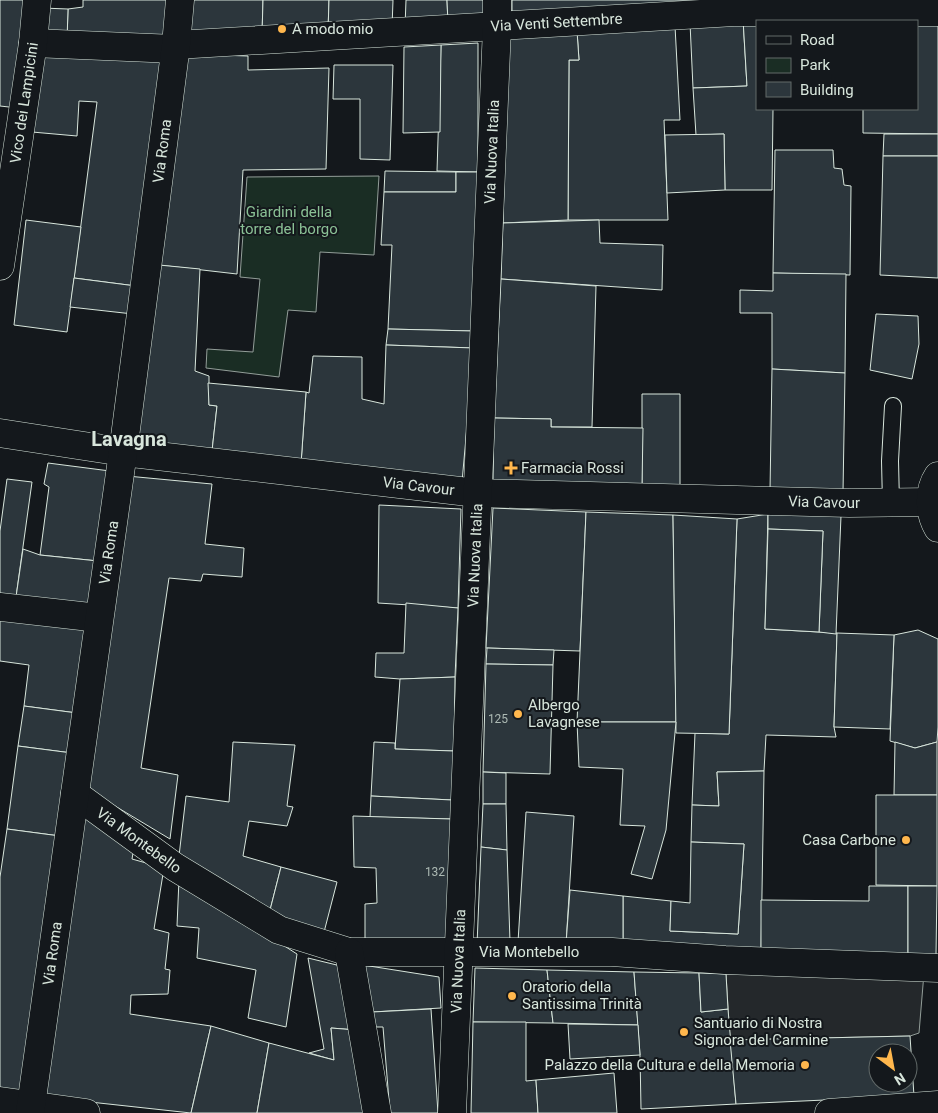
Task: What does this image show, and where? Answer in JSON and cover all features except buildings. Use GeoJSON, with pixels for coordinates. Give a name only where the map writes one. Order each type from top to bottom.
{"type":"FeatureCollection","features":[{"type":"Feature","properties":{"kind":"street","name":"Vico dei Lampicini"},"geometry":{"type":"LineString","coordinates":[[0,266],[33,43],[37,0]]}},
{"type":"Feature","properties":{"kind":"street","name":"Via Roma"},"geometry":{"type":"LineString","coordinates":[[31,1109],[123,452],[176,47],[180,0]]}},
{"type":"Feature","properties":{"kind":"street","name":"Via Nuova Italia"},"geometry":{"type":"LineString","coordinates":[[452,1113],[497,27],[496,0]]}},
{"type":"Feature","properties":{"kind":"street","name":"Via Venti Settembre"},"geometry":{"type":"LineString","coordinates":[[33,43],[176,47],[734,12],[938,12]]}},
{"type":"Feature","properties":{"kind":"street","name":"Via Cavour"},"geometry":{"type":"LineString","coordinates":[[0,433],[123,452],[477,493],[891,503],[930,502]]}},
{"type":"Feature","properties":{"kind":"street"},"geometry":{"type":"LineString","coordinates":[[938,476],[934,482],[930,502],[938,528]]}},
{"type":"Feature","properties":{"kind":"street"},"geometry":{"type":"LineString","coordinates":[[0,607],[99,618]]}},
{"type":"Feature","properties":{"kind":"street","name":"Via Montebello"},"geometry":{"type":"LineString","coordinates":[[75,794],[175,867],[279,930],[349,952],[612,952],[725,960],[938,968]]}},
{"type":"Feature","properties":{"kind":"street"},"geometry":{"type":"LineString","coordinates":[[349,952],[377,1113]]}},
{"type":"Feature","properties":{"kind":"street"},"geometry":{"type":"LineString","coordinates":[[0,1102],[31,1109],[86,1113]]}},
{"type":"Feature","properties":{"kind":"street"},"geometry":{"type":"LineString","coordinates":[[829,1113],[938,1105]]}},
{"type":"Feature","properties":{"kind":"lane"},"geometry":{"type":"LineString","coordinates":[[891,503],[893,406]]}},
{"type":"Feature","properties":{"kind":"green space","name":"Giardini della torre del borgo"},"geometry":{"type":"Polygon","coordinates":[[[379,176],[374,255],[320,252],[316,312],[288,310],[279,377],[206,368],[207,349],[253,352],[260,279],[240,277],[247,177],[379,176]]]}},
{"type":"Feature","properties":{"kind":"shaded area"},"geometry":{"type":"Polygon","coordinates":[[[924,973],[919,1033],[910,1036],[730,1040],[726,974],[924,973]]]}},
{"type":"Feature","properties":{"kind":"place","name":"A modo mio"},"geometry":{"type":"Point","coordinates":[282,29]}},
{"type":"Feature","properties":{"kind":"place","name":"Farmacia Rossi"},"geometry":{"type":"Point","coordinates":[511,468]}},
{"type":"Feature","properties":{"kind":"place","name":"Albergo Lavagnese"},"geometry":{"type":"Point","coordinates":[518,714]}},
{"type":"Feature","properties":{"kind":"place","name":"Casa Carbone"},"geometry":{"type":"Point","coordinates":[906,840]}},
{"type":"Feature","properties":{"kind":"place","name":"Oratorio della Santissima Trinità"},"geometry":{"type":"Point","coordinates":[512,996]}},
{"type":"Feature","properties":{"kind":"place","name":"Santuario di Nostra Signora del Carmine"},"geometry":{"type":"Point","coordinates":[684,1032]}},
{"type":"Feature","properties":{"kind":"place","name":"Palazzo della Cultura e della Memoria"},"geometry":{"type":"Point","coordinates":[805,1065]}},
{"type":"Feature","properties":{"kind":"district","name":"Lavagna"},"geometry":{"type":"Point","coordinates":[129,439]}}]}
